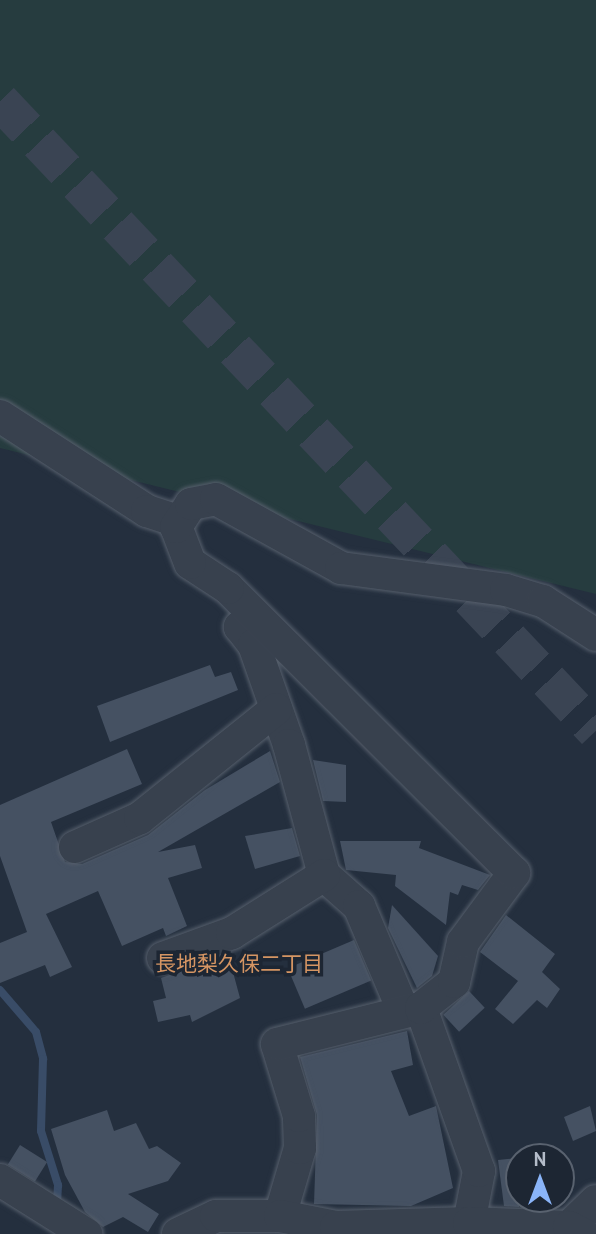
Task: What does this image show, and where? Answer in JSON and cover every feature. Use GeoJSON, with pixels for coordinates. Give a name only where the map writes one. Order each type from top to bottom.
{"type":"FeatureCollection","features":[{"type":"Feature","properties":{"kind":"street"},"geometry":{"type":"LineString","coordinates":[[0,416],[147,511],[178,522]]}},
{"type":"Feature","properties":{"kind":"street"},"geometry":{"type":"LineString","coordinates":[[280,1216],[300,1138],[276,1044],[412,1009],[454,982],[463,942],[514,873],[255,615],[190,563],[178,546],[178,522],[191,504],[216,499],[341,568],[506,590],[543,601],[596,635]]}},
{"type":"Feature","properties":{"kind":"street"},"geometry":{"type":"LineString","coordinates":[[255,615],[240,627],[254,645],[276,709],[324,876],[359,906],[412,1009],[479,1171],[469,1223]]}},
{"type":"Feature","properties":{"kind":"street"},"geometry":{"type":"LineString","coordinates":[[75,847],[140,818],[276,709]]}},
{"type":"Feature","properties":{"kind":"street"},"geometry":{"type":"LineString","coordinates":[[163,958],[232,933],[324,876]]}},
{"type":"Feature","properties":{"kind":"street"},"geometry":{"type":"LineString","coordinates":[[0,1180],[43,1221],[86,1234]]}},
{"type":"Feature","properties":{"kind":"street"},"geometry":{"type":"LineString","coordinates":[[178,1234],[216,1216],[280,1216],[336,1227],[469,1223],[576,1231],[596,1201]]}},
{"type":"Feature","properties":{"kind":"green space"},"geometry":{"type":"Polygon","coordinates":[[[0,0],[596,0],[596,594],[0,448],[0,0]]]}},
{"type":"Feature","properties":{"kind":"building"},"geometry":{"type":"Polygon","coordinates":[[[210,665],[215,677],[231,672],[238,690],[110,742],[97,706],[210,665]]]}},
{"type":"Feature","properties":{"kind":"building"},"geometry":{"type":"Polygon","coordinates":[[[127,749],[142,784],[51,822],[65,862],[82,864],[148,835],[205,790],[270,751],[280,782],[158,852],[195,845],[202,868],[168,878],[187,926],[166,936],[163,928],[122,946],[98,891],[46,914],[72,967],[50,977],[45,965],[0,983],[0,943],[27,932],[0,856],[0,805],[127,749]]]}},
{"type":"Feature","properties":{"kind":"building"},"geometry":{"type":"Polygon","coordinates":[[[313,760],[346,765],[346,802],[323,801],[313,760]]]}},
{"type":"Feature","properties":{"kind":"building"},"geometry":{"type":"Polygon","coordinates":[[[292,828],[300,856],[255,869],[245,836],[292,828]]]}},
{"type":"Feature","properties":{"kind":"building"},"geometry":{"type":"Polygon","coordinates":[[[340,841],[421,841],[419,848],[490,875],[478,890],[462,885],[458,895],[450,892],[446,925],[395,886],[396,875],[346,870],[340,841]]]}},
{"type":"Feature","properties":{"kind":"building"},"geometry":{"type":"Polygon","coordinates":[[[392,905],[438,956],[432,976],[417,988],[388,928],[392,905]]]}},
{"type":"Feature","properties":{"kind":"building"},"geometry":{"type":"Polygon","coordinates":[[[506,915],[555,954],[542,972],[560,989],[547,1008],[537,1000],[513,1024],[495,1009],[518,981],[480,952],[506,915]]]}},
{"type":"Feature","properties":{"kind":"building"},"geometry":{"type":"Polygon","coordinates":[[[354,940],[371,981],[305,1009],[288,968],[354,940]]]}},
{"type":"Feature","properties":{"kind":"building"},"geometry":{"type":"Polygon","coordinates":[[[215,959],[230,961],[240,998],[192,1022],[190,1015],[158,1022],[153,1001],[166,998],[161,978],[215,959]]]}},
{"type":"Feature","properties":{"kind":"building"},"geometry":{"type":"Polygon","coordinates":[[[469,991],[485,1008],[459,1032],[443,1015],[469,991]]]}},
{"type":"Feature","properties":{"kind":"building"},"geometry":{"type":"Polygon","coordinates":[[[407,1031],[413,1065],[391,1071],[409,1116],[436,1106],[453,1188],[411,1206],[314,1204],[317,1115],[300,1057],[407,1031]]]}},
{"type":"Feature","properties":{"kind":"building"},"geometry":{"type":"Polygon","coordinates":[[[590,1106],[596,1131],[573,1141],[564,1117],[590,1106]]]}},
{"type":"Feature","properties":{"kind":"building"},"geometry":{"type":"Polygon","coordinates":[[[107,1110],[114,1131],[136,1123],[149,1149],[157,1146],[181,1163],[168,1181],[128,1194],[159,1214],[148,1232],[123,1217],[103,1227],[85,1212],[65,1175],[51,1129],[107,1110]]]}},
{"type":"Feature","properties":{"kind":"building"},"geometry":{"type":"Polygon","coordinates":[[[20,1145],[47,1162],[35,1181],[8,1165],[20,1145]]]}},
{"type":"Feature","properties":{"kind":"building"},"geometry":{"type":"Polygon","coordinates":[[[505,1159],[505,1206],[504,1206],[498,1160],[505,1159]]]}},
{"type":"Feature","properties":{"kind":"waterway"},"geometry":{"type":"LineString","coordinates":[[0,990],[36,1032],[43,1059],[41,1131],[58,1185],[57,1207]]}},
{"type":"Feature","properties":{"kind":"tunnel"},"geometry":{"type":"LineString","coordinates":[[0,101],[596,731]]}},
{"type":"Feature","properties":{"kind":"district","name":"長地梨久保二丁目"},"geometry":{"type":"Point","coordinates":[239,964]}}]}
